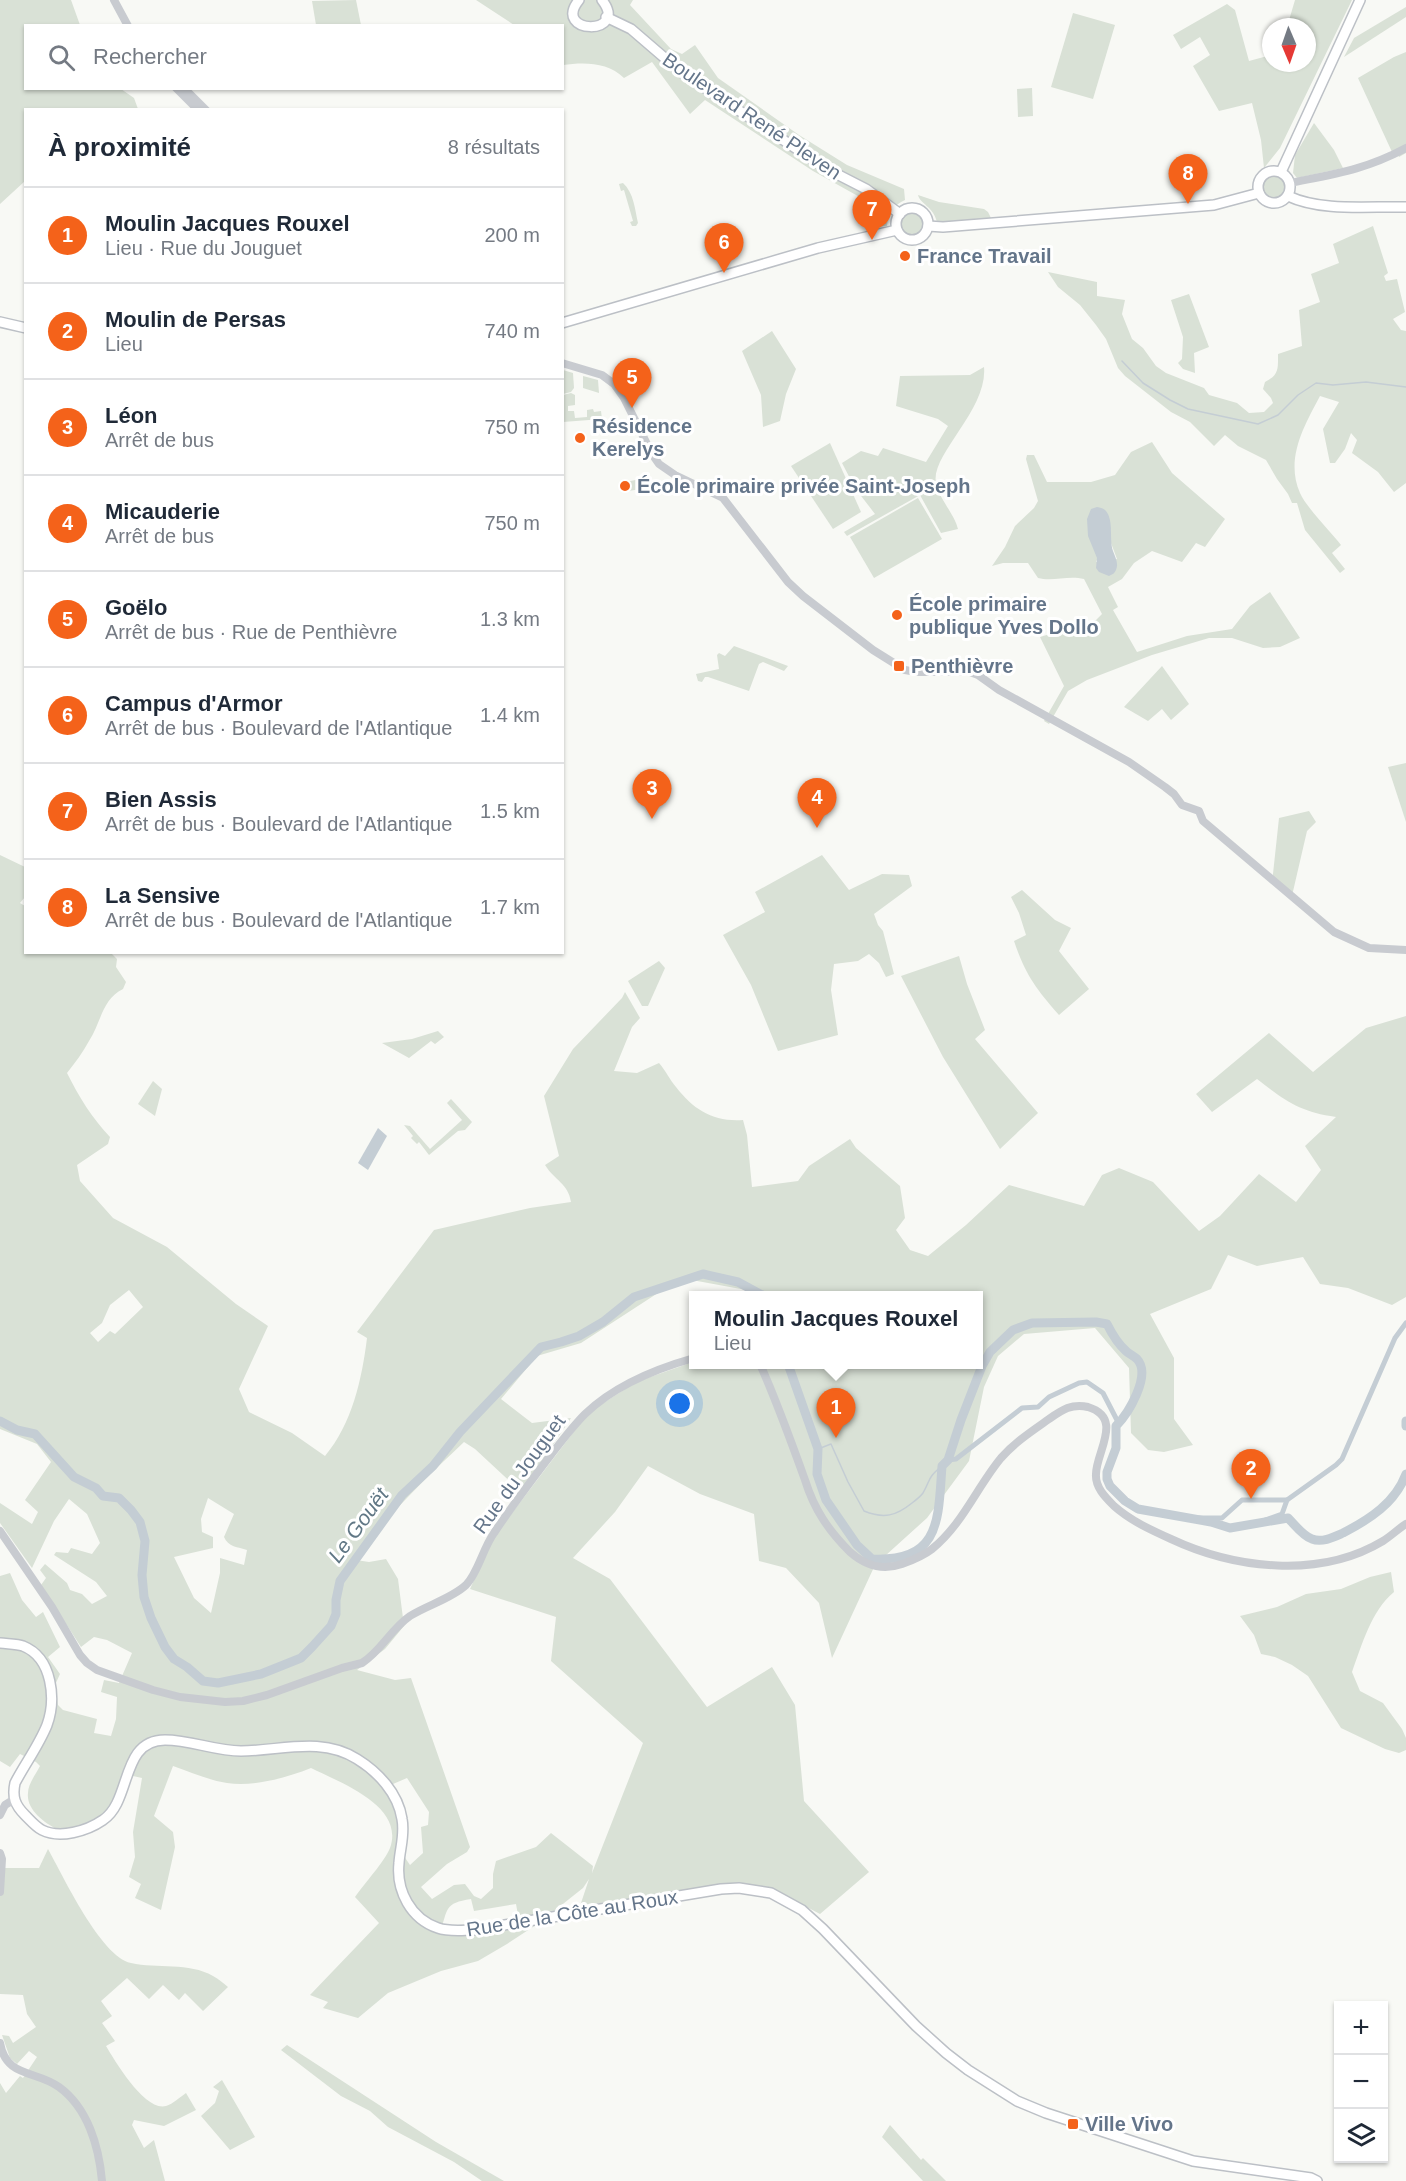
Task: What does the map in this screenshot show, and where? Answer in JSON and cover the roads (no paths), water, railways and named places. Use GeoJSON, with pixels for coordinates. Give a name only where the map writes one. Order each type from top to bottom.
{"type":"FeatureCollection","features":[{"type":"Feature","properties":{"kind":"main road"},"geometry":{"type":"LineString","coordinates":[[579,0],[574,14],[579,24],[589,28],[600,26],[606,17],[606,7],[602,0]]}},
{"type":"Feature","properties":{"kind":"main road"},"geometry":{"type":"LineString","coordinates":[[1281,172],[1360,0]]}},
{"type":"Feature","properties":{"kind":"main road","name":"Boulevard René Pleven"},"geometry":{"type":"LineString","coordinates":[[606,17],[631,29],[681,72],[827,169],[866,189],[900,214]]}},
{"type":"Feature","properties":{"kind":"main road"},"geometry":{"type":"LineString","coordinates":[[1270,171],[1281,172],[1290,183],[1288,196],[1280,203],[1265,200],[1259,193],[1258,185],[1262,177],[1270,171]]}},
{"type":"Feature","properties":{"kind":"main road"},"geometry":{"type":"LineString","coordinates":[[927,226],[943,227],[1214,205],[1259,193]]}},
{"type":"Feature","properties":{"kind":"main road"},"geometry":{"type":"LineString","coordinates":[[1288,196],[1303,203],[1318,205],[1406,207]]}},
{"type":"Feature","properties":{"kind":"main road"},"geometry":{"type":"LineString","coordinates":[[908,208],[918,209],[926,216],[927,226],[921,237],[912,240],[903,237],[897,230],[896,221],[900,214],[908,208]]}},
{"type":"Feature","properties":{"kind":"main road"},"geometry":{"type":"LineString","coordinates":[[564,322],[818,248],[897,230]]}},
{"type":"Feature","properties":{"kind":"main road"},"geometry":{"type":"LineString","coordinates":[[0,322],[24,328]]}},
{"type":"Feature","properties":{"kind":"main road"},"geometry":{"type":"LineString","coordinates":[[0,1643],[23,1646],[32,1652],[47,1672],[51,1686],[50,1713],[46,1728],[15,1783],[14,1800]]}},
{"type":"Feature","properties":{"kind":"main road","name":"Rue de la Côte au Roux"},"geometry":{"type":"LineString","coordinates":[[14,1800],[23,1814],[37,1827],[50,1833],[62,1834],[92,1826],[110,1814],[118,1801],[125,1778],[136,1756],[143,1747],[152,1742],[174,1740],[218,1749],[242,1751],[292,1746],[325,1747],[341,1751],[368,1767],[388,1787],[396,1799],[404,1832],[399,1862],[400,1887],[410,1908],[420,1918],[440,1929],[474,1930],[721,1889],[739,1888],[771,1893],[802,1910],[823,1929],[916,2026],[946,2053],[1017,2101],[1046,2114],[1193,2161],[1311,2178],[1317,2181]]}},
{"type":"Feature","properties":{"kind":"street"},"geometry":{"type":"LineString","coordinates":[[114,0],[127,24]]}},
{"type":"Feature","properties":{"kind":"street"},"geometry":{"type":"LineString","coordinates":[[178,90],[196,108]]}},
{"type":"Feature","properties":{"kind":"street"},"geometry":{"type":"LineString","coordinates":[[186,90],[204,108]]}},
{"type":"Feature","properties":{"kind":"street"},"geometry":{"type":"LineString","coordinates":[[1290,183],[1342,173],[1372,164],[1406,148]]}},
{"type":"Feature","properties":{"kind":"street"},"geometry":{"type":"LineString","coordinates":[[564,364],[602,375],[614,384],[624,398],[652,454],[660,464],[675,475],[723,498],[788,582],[873,650],[905,670],[955,671],[978,675],[1006,694],[1147,773],[1174,794],[1182,805],[1198,811],[1203,821],[1334,932],[1369,948],[1406,950]]}},
{"type":"Feature","properties":{"kind":"street","name":"Rue du Jouguet"},"geometry":{"type":"LineString","coordinates":[[0,1531],[87,1663],[97,1670],[180,1697],[206,1701],[243,1701],[362,1663],[374,1656],[398,1627],[410,1617],[466,1585],[503,1519],[571,1429],[586,1413],[637,1379],[689,1359]]}},
{"type":"Feature","properties":{"kind":"street"},"geometry":{"type":"LineString","coordinates":[[762,1369],[774,1394],[812,1503],[823,1521],[841,1542],[864,1563],[883,1568],[922,1556],[933,1549],[959,1518],[998,1462],[1015,1444],[1065,1408],[1078,1406],[1097,1411],[1105,1422],[1107,1432],[1105,1444],[1095,1474],[1098,1487],[1114,1506],[1137,1524],[1197,1550],[1250,1563],[1283,1566],[1306,1565],[1332,1561],[1357,1553],[1383,1541],[1406,1524]]}},
{"type":"Feature","properties":{"kind":"street"},"geometry":{"type":"LineString","coordinates":[[0,1815],[5,1805],[14,1800]]}},
{"type":"Feature","properties":{"kind":"street"},"geometry":{"type":"LineString","coordinates":[[0,1853],[0,1892]]}},
{"type":"Feature","properties":{"kind":"street"},"geometry":{"type":"LineString","coordinates":[[0,2043],[2,2054],[8,2063],[23,2073],[58,2086],[82,2112],[95,2143],[102,2181]]}},
{"type":"Feature","properties":{"kind":"waterway"},"geometry":{"type":"LineString","coordinates":[[1122,361],[1143,383],[1188,409],[1258,424],[1278,415],[1298,395],[1316,383],[1333,385],[1366,382],[1406,387]]}},
{"type":"Feature","properties":{"kind":"waterway","name":"Le Gouët"},"geometry":{"type":"LineString","coordinates":[[0,1421],[17,1430],[35,1434],[74,1477],[96,1488],[103,1496],[119,1498],[131,1510],[140,1522],[145,1541],[142,1575],[144,1597],[165,1647],[174,1659],[203,1681],[218,1683],[261,1674],[301,1658],[312,1647],[331,1626],[336,1614],[340,1581],[402,1495],[433,1466],[460,1432],[541,1347],[579,1336],[603,1322],[634,1297],[703,1274],[738,1282],[755,1291]]}},
{"type":"Feature","properties":{"kind":"waterway","name":"Le Gouët"},"geometry":{"type":"LineString","coordinates":[[983,1364],[990,1352],[1013,1330],[1032,1323],[1096,1322],[1107,1324],[1120,1345],[1137,1359],[1141,1366],[1142,1375],[1137,1394],[1116,1426],[1116,1448],[1107,1472],[1110,1486],[1125,1501],[1138,1509],[1211,1522],[1230,1528],[1288,1518],[1309,1538],[1324,1540],[1353,1528],[1372,1516],[1388,1502],[1406,1474]]}},
{"type":"Feature","properties":{"kind":"waterway"},"geometry":{"type":"LineString","coordinates":[[1254,1524],[1282,1514],[1287,1500],[1342,1459],[1395,1338],[1406,1323]]}},
{"type":"Feature","properties":{"kind":"waterway","name":"Le Gouët"},"geometry":{"type":"LineString","coordinates":[[790,1369],[818,1449],[817,1474],[826,1500],[857,1545],[872,1559],[895,1558],[911,1553],[923,1545],[931,1534],[939,1504],[942,1466],[948,1460],[981,1369]]}},
{"type":"Feature","properties":{"kind":"waterway"},"geometry":{"type":"LineString","coordinates":[[948,1460],[956,1459],[1022,1408],[1038,1407],[1049,1397],[1079,1383],[1087,1382],[1103,1393],[1119,1424]]}},
{"type":"Feature","properties":{"kind":"waterway","name":"Le Gouët"},"geometry":{"type":"LineString","coordinates":[[1406,1421],[1406,1426]]}},
{"type":"Feature","properties":{"kind":"waterway"},"geometry":{"type":"LineString","coordinates":[[818,1449],[831,1444],[864,1511],[878,1515],[890,1515],[913,1502],[923,1493],[932,1476],[942,1466]]}},
{"type":"Feature","properties":{"kind":"waterway"},"geometry":{"type":"LineString","coordinates":[[1189,1518],[1222,1518],[1242,1500],[1287,1500]]}},
{"type":"Feature","properties":{"kind":"place","name":"La Sensive"},"geometry":{"type":"Point","coordinates":[1188,204]}},
{"type":"Feature","properties":{"kind":"place","name":"Bien Assis"},"geometry":{"type":"Point","coordinates":[872,240]}},
{"type":"Feature","properties":{"kind":"place","name":"France Travail"},"geometry":{"type":"Point","coordinates":[905,256]}},
{"type":"Feature","properties":{"kind":"place","name":"Campus d'Armor"},"geometry":{"type":"Point","coordinates":[724,273]}},
{"type":"Feature","properties":{"kind":"place","name":"Goëlo"},"geometry":{"type":"Point","coordinates":[632,408]}},
{"type":"Feature","properties":{"kind":"place","name":"Résidence Kerelys"},"geometry":{"type":"Point","coordinates":[580,438]}},
{"type":"Feature","properties":{"kind":"place","name":"École primaire privée Saint-Joseph"},"geometry":{"type":"Point","coordinates":[625,486]}},
{"type":"Feature","properties":{"kind":"place","name":"École primaire publique Yves Dollo"},"geometry":{"type":"Point","coordinates":[897,615]}},
{"type":"Feature","properties":{"kind":"place","name":"Penthièvre"},"geometry":{"type":"Point","coordinates":[899,666]}},
{"type":"Feature","properties":{"kind":"place","name":"Léon"},"geometry":{"type":"Point","coordinates":[652,819]}},
{"type":"Feature","properties":{"kind":"place","name":"Micauderie"},"geometry":{"type":"Point","coordinates":[817,828]}},
{"type":"Feature","properties":{"kind":"place","name":"Moulin Jacques Rouxel"},"geometry":{"type":"Point","coordinates":[836,1438]}},
{"type":"Feature","properties":{"kind":"place","name":"Moulin de Persas"},"geometry":{"type":"Point","coordinates":[1251,1499]}},
{"type":"Feature","properties":{"kind":"place","name":"Ville Vivo"},"geometry":{"type":"Point","coordinates":[1073,2124]}}]}
